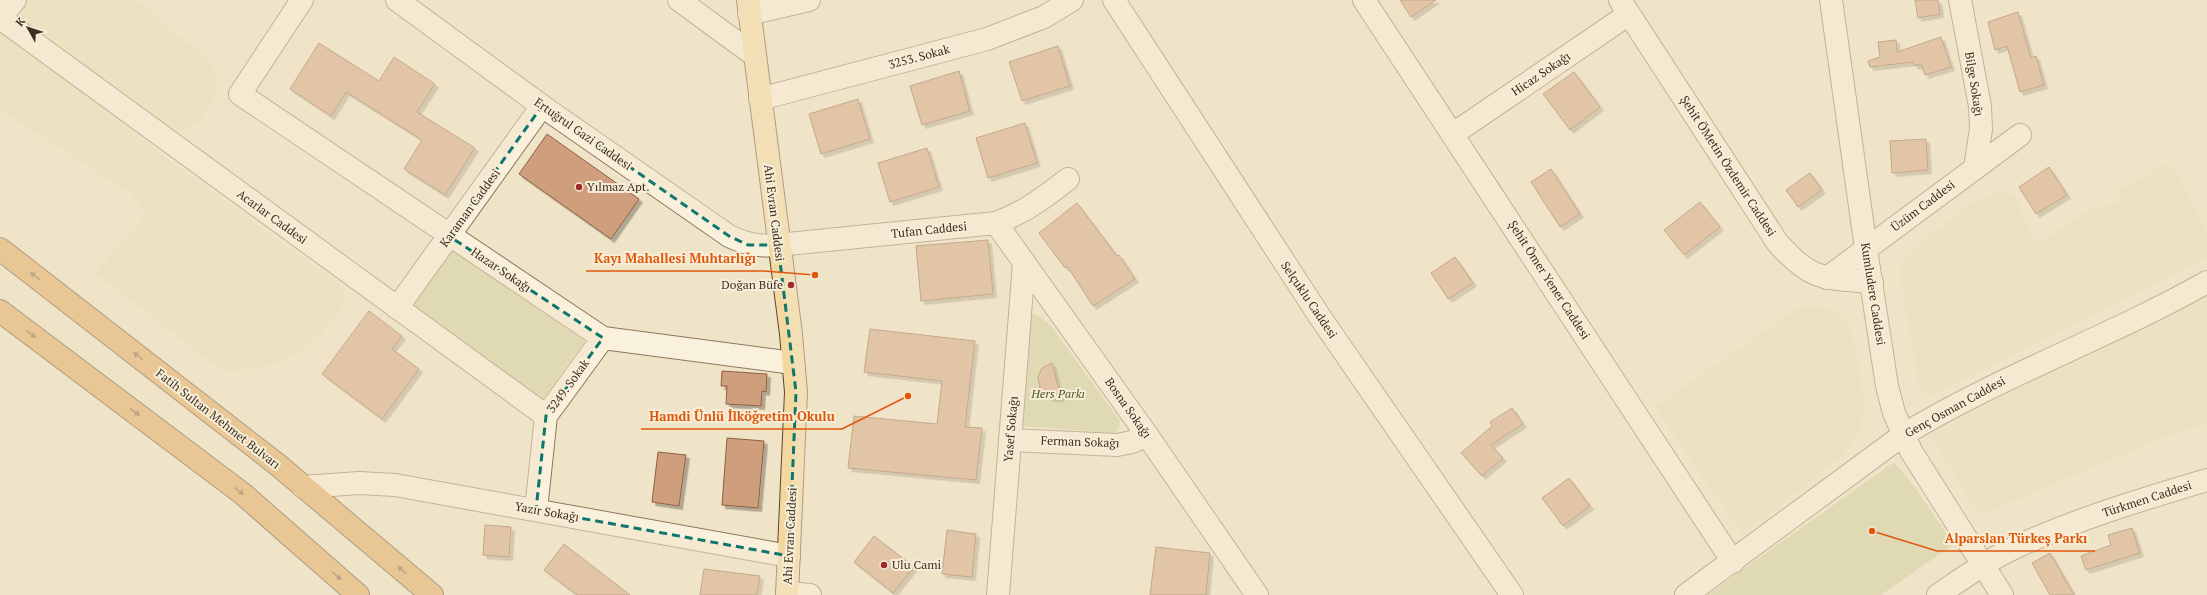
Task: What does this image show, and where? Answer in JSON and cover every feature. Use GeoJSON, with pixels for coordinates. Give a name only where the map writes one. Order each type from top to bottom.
{"type":"FeatureCollection","features":[{"type":"Feature","properties":{"kind":"highway","name":"Fatih Sultan Mehmet Bulvarı"},"geometry":{"type":"LineString","coordinates":[[0,249],[303,487],[432,595]]}},
{"type":"Feature","properties":{"kind":"highway"},"geometry":{"type":"LineString","coordinates":[[0,311],[243,494],[358,595]]}},
{"type":"Feature","properties":{"kind":"main road","name":"Ahi Evran Caddesi"},"geometry":{"type":"LineString","coordinates":[[749,7],[793,363],[796,421],[787,594]]}},
{"type":"Feature","properties":{"kind":"street"},"geometry":{"type":"LineString","coordinates":[[0,18],[16,0]]}},
{"type":"Feature","properties":{"kind":"street","name":"Hazar Sokağı"},"geometry":{"type":"LineString","coordinates":[[302,0],[240,94],[449,236],[603,338],[793,363]]}},
{"type":"Feature","properties":{"kind":"street","name":"Ertuğrul Gazi Caddesi"},"geometry":{"type":"LineString","coordinates":[[397,0],[542,106],[729,236],[748,245],[763,247],[778,246]]}},
{"type":"Feature","properties":{"kind":"street"},"geometry":{"type":"LineString","coordinates":[[680,0],[754,55]]}},
{"type":"Feature","properties":{"kind":"street"},"geometry":{"type":"LineString","coordinates":[[749,7],[809,0]]}},
{"type":"Feature","properties":{"kind":"street","name":"3253. Sokak"},"geometry":{"type":"LineString","coordinates":[[760,99],[987,39],[1044,17],[1072,0]]}},
{"type":"Feature","properties":{"kind":"street","name":"Selçuklu Caddesi"},"geometry":{"type":"LineString","coordinates":[[1114,0],[1320,317],[1512,595]]}},
{"type":"Feature","properties":{"kind":"street","name":"Şehit Ömer Yener Caddesi"},"geometry":{"type":"LineString","coordinates":[[1364,0],[1454,134],[1733,562]]}},
{"type":"Feature","properties":{"kind":"street","name":"Kumludere Caddesi"},"geometry":{"type":"LineString","coordinates":[[1831,0],[1866,249],[1888,386],[1903,435],[2002,595]]}},
{"type":"Feature","properties":{"kind":"street","name":"Bilge Sokağı"},"geometry":{"type":"LineString","coordinates":[[1960,0],[1980,106],[1981,129],[1975,168]]}},
{"type":"Feature","properties":{"kind":"street","name":"Hicaz Sokağı"},"geometry":{"type":"LineString","coordinates":[[1454,134],[1624,7]]}},
{"type":"Feature","properties":{"kind":"street","name":"Şehit ÖMetin Özdemir Caddesi"},"geometry":{"type":"LineString","coordinates":[[1624,7],[1777,242],[1793,261],[1809,272],[1827,278],[1872,282]]}},
{"type":"Feature","properties":{"kind":"street","name":"Acarlar Caddesi"},"geometry":{"type":"LineString","coordinates":[[0,18],[546,416]]}},
{"type":"Feature","properties":{"kind":"street","name":"Karaman Caddesi"},"geometry":{"type":"LineString","coordinates":[[388,302],[449,236],[542,106]]}},
{"type":"Feature","properties":{"kind":"street","name":"Üzüm Caddesi"},"geometry":{"type":"LineString","coordinates":[[1827,278],[2020,135]]}},
{"type":"Feature","properties":{"kind":"street","name":"Tufan Caddesi"},"geometry":{"type":"LineString","coordinates":[[778,246],[996,223],[1015,216],[1036,203],[1068,179]]}},
{"type":"Feature","properties":{"kind":"street","name":"Bosna Sokağı"},"geometry":{"type":"LineString","coordinates":[[996,223],[1147,435],[1257,595]]}},
{"type":"Feature","properties":{"kind":"street","name":"Yasef Sokağı"},"geometry":{"type":"LineString","coordinates":[[998,595],[1024,263]]}},
{"type":"Feature","properties":{"kind":"street","name":"Genç Osman Caddesi"},"geometry":{"type":"LineString","coordinates":[[1686,595],[1733,562],[1903,435],[1934,416],[2012,376],[2171,302],[2207,282]]}},
{"type":"Feature","properties":{"kind":"street","name":"3249. Sokak"},"geometry":{"type":"LineString","coordinates":[[536,510],[546,416],[603,338]]}},
{"type":"Feature","properties":{"kind":"street","name":"Ferman Sokağı"},"geometry":{"type":"LineString","coordinates":[[1010,440],[1117,445],[1132,442],[1147,435]]}},
{"type":"Feature","properties":{"kind":"street","name":"Türkmen Caddesi"},"geometry":{"type":"LineString","coordinates":[[1938,595],[1983,565],[2015,547],[2064,527],[2207,480]]}},
{"type":"Feature","properties":{"kind":"street","name":"Yazır Sokağı"},"geometry":{"type":"LineString","coordinates":[[303,487],[359,483],[395,485],[789,556]]}},
{"type":"Feature","properties":{"kind":"street"},"geometry":{"type":"LineString","coordinates":[[787,594],[810,595]]}},
{"type":"Feature","properties":{"kind":"highlighted area"},"geometry":{"type":"Polygon","coordinates":[[[542,106],[729,236],[748,245],[778,245],[796,392],[789,556],[536,510],[546,416],[603,338],[449,236],[542,106]]]}},
{"type":"Feature","properties":{"kind":"shaded area"},"geometry":{"type":"Polygon","coordinates":[[[30,0],[136,0],[212,63],[216,73],[217,88],[213,101],[205,115],[194,126],[182,131],[171,128],[24,25],[21,19],[22,10],[30,0]]]}},
{"type":"Feature","properties":{"kind":"shaded area"},"geometry":{"type":"Polygon","coordinates":[[[0,34],[8,35],[176,165],[343,288],[346,297],[343,306],[319,336],[304,350],[275,364],[231,372],[220,369],[95,273],[141,222],[144,211],[130,193],[0,110],[0,34]]]}},
{"type":"Feature","properties":{"kind":"shaded area"},"geometry":{"type":"Polygon","coordinates":[[[2171,162],[2207,231],[2207,257],[1932,396],[1920,389],[1899,271],[1906,258],[1915,248],[1966,207],[1982,198],[1998,193],[2014,195],[2037,245],[2087,211],[2121,202],[2116,191],[2171,162]]]}},
{"type":"Feature","properties":{"kind":"shaded area"},"geometry":{"type":"Polygon","coordinates":[[[2207,295],[2207,424],[2177,432],[1985,513],[1974,508],[1930,434],[1966,412],[2014,388],[2085,359],[2207,295]]]}},
{"type":"Feature","properties":{"kind":"shaded area"},"geometry":{"type":"Polygon","coordinates":[[[1818,305],[1844,316],[1852,331],[1864,400],[1860,433],[1841,457],[1742,535],[1655,407],[1798,308],[1818,305]]]}},
{"type":"Feature","properties":{"kind":"green space"},"geometry":{"type":"Polygon","coordinates":[[[451,247],[585,341],[541,402],[409,305],[451,247]]]}},
{"type":"Feature","properties":{"kind":"green space","name":"Hers Parkı"},"geometry":{"type":"Polygon","coordinates":[[[1029,314],[1036,314],[1051,326],[1120,421],[1119,429],[1114,433],[1021,426],[1029,314]]]}},
{"type":"Feature","properties":{"kind":"green space"},"geometry":{"type":"Polygon","coordinates":[[[1894,462],[1913,485],[1954,544],[1881,595],[1707,595],[1894,462]]]}},
{"type":"Feature","properties":{"kind":"building"},"geometry":{"type":"Polygon","coordinates":[[[1400,0],[1436,0],[1411,17],[1400,0]]]}},
{"type":"Feature","properties":{"kind":"building"},"geometry":{"type":"Polygon","coordinates":[[[1915,0],[1938,0],[1940,14],[1918,18],[1915,0]]]}},
{"type":"Feature","properties":{"kind":"building"},"geometry":{"type":"Polygon","coordinates":[[[2018,12],[2031,58],[2036,56],[2044,85],[2020,92],[2007,46],[1995,50],[1988,22],[2018,12]]]}},
{"type":"Feature","properties":{"kind":"building"},"geometry":{"type":"Polygon","coordinates":[[[1941,37],[1951,67],[1925,75],[1921,64],[1915,66],[1913,62],[1870,67],[1868,61],[1880,57],[1878,42],[1896,40],[1897,52],[1941,37]]]}},
{"type":"Feature","properties":{"kind":"building"},"geometry":{"type":"Polygon","coordinates":[[[319,43],[379,81],[394,57],[435,84],[417,112],[475,148],[445,195],[404,169],[422,140],[346,92],[331,116],[290,89],[319,43]]]}},
{"type":"Feature","properties":{"kind":"building"},"geometry":{"type":"Polygon","coordinates":[[[1058,46],[1070,86],[1022,101],[1009,62],[1058,46]]]}},
{"type":"Feature","properties":{"kind":"building"},"geometry":{"type":"Polygon","coordinates":[[[959,71],[970,111],[922,125],[910,86],[959,71]]]}},
{"type":"Feature","properties":{"kind":"building"},"geometry":{"type":"Polygon","coordinates":[[[1574,72],[1600,107],[1570,130],[1543,94],[1574,72]]]}},
{"type":"Feature","properties":{"kind":"building"},"geometry":{"type":"Polygon","coordinates":[[[858,99],[870,139],[821,154],[809,114],[858,99]]]}},
{"type":"Feature","properties":{"kind":"building"},"geometry":{"type":"Polygon","coordinates":[[[1025,123],[1037,163],[988,178],[976,138],[1025,123]]]}},
{"type":"Feature","properties":{"kind":"building","name":"Yılmaz Apt."},"geometry":{"type":"Polygon","coordinates":[[[547,134],[639,199],[611,239],[519,174],[547,134]]]}},
{"type":"Feature","properties":{"kind":"building"},"geometry":{"type":"Polygon","coordinates":[[[1926,139],[1928,170],[1892,173],[1890,141],[1926,139]]]}},
{"type":"Feature","properties":{"kind":"building"},"geometry":{"type":"Polygon","coordinates":[[[927,148],[939,187],[890,202],[878,163],[927,148]]]}},
{"type":"Feature","properties":{"kind":"building"},"geometry":{"type":"Polygon","coordinates":[[[2049,167],[2067,195],[2036,214],[2019,187],[2049,167]]]}},
{"type":"Feature","properties":{"kind":"building"},"geometry":{"type":"Polygon","coordinates":[[[1551,169],[1580,214],[1560,227],[1531,182],[1551,169]]]}},
{"type":"Feature","properties":{"kind":"building"},"geometry":{"type":"Polygon","coordinates":[[[1810,173],[1822,190],[1798,207],[1786,190],[1810,173]]]}},
{"type":"Feature","properties":{"kind":"building"},"geometry":{"type":"Polygon","coordinates":[[[1700,202],[1720,227],[1684,255],[1664,230],[1700,202]]]}},
{"type":"Feature","properties":{"kind":"building"},"geometry":{"type":"Polygon","coordinates":[[[1077,203],[1117,256],[1119,255],[1135,279],[1093,306],[1067,266],[1065,268],[1039,233],[1077,203]]]}},
{"type":"Feature","properties":{"kind":"building"},"geometry":{"type":"Polygon","coordinates":[[[988,240],[993,294],[921,301],[916,246],[988,240]]]}},
{"type":"Feature","properties":{"kind":"building"},"geometry":{"type":"Polygon","coordinates":[[[1455,257],[1473,283],[1448,299],[1431,273],[1455,257]]]}},
{"type":"Feature","properties":{"kind":"building"},"geometry":{"type":"Polygon","coordinates":[[[369,311],[402,336],[392,349],[419,369],[382,419],[322,374],[369,311]]]}},
{"type":"Feature","properties":{"kind":"building"},"geometry":{"type":"Polygon","coordinates":[[[870,329],[975,341],[965,427],[982,428],[976,480],[848,468],[854,416],[937,424],[942,381],[864,372],[870,329]]]}},
{"type":"Feature","properties":{"kind":"building"},"geometry":{"type":"Polygon","coordinates":[[[1052,363],[1061,398],[1051,398],[1041,393],[1038,377],[1042,368],[1052,363]]]}},
{"type":"Feature","properties":{"kind":"building"},"geometry":{"type":"Polygon","coordinates":[[[722,371],[767,374],[766,392],[762,391],[761,406],[726,404],[727,386],[721,386],[722,371]]]}},
{"type":"Feature","properties":{"kind":"building"},"geometry":{"type":"Polygon","coordinates":[[[1512,408],[1523,424],[1491,445],[1503,458],[1482,476],[1461,453],[1492,426],[1490,422],[1512,408]]]}},
{"type":"Feature","properties":{"kind":"building"},"geometry":{"type":"Polygon","coordinates":[[[727,438],[764,441],[758,508],[722,505],[727,438]]]}},
{"type":"Feature","properties":{"kind":"building"},"geometry":{"type":"Polygon","coordinates":[[[658,452],[686,455],[679,506],[652,502],[658,452]]]}},
{"type":"Feature","properties":{"kind":"building"},"geometry":{"type":"Polygon","coordinates":[[[1569,478],[1590,506],[1563,526],[1542,498],[1569,478]]]}},
{"type":"Feature","properties":{"kind":"building"},"geometry":{"type":"Polygon","coordinates":[[[485,525],[511,527],[509,557],[483,555],[485,525]]]}},
{"type":"Feature","properties":{"kind":"building"},"geometry":{"type":"Polygon","coordinates":[[[2132,528],[2140,553],[2086,570],[2081,556],[2111,545],[2108,535],[2132,528]]]}},
{"type":"Feature","properties":{"kind":"building"},"geometry":{"type":"Polygon","coordinates":[[[947,530],[976,534],[972,577],[942,574],[947,530]]]}},
{"type":"Feature","properties":{"kind":"building","name":"Ulu Cami"},"geometry":{"type":"Polygon","coordinates":[[[874,536],[914,567],[893,593],[854,562],[874,536]]]}},
{"type":"Feature","properties":{"kind":"building"},"geometry":{"type":"Polygon","coordinates":[[[564,544],[630,595],[577,595],[544,570],[564,544]]]}},
{"type":"Feature","properties":{"kind":"building"},"geometry":{"type":"Polygon","coordinates":[[[1156,547],[1210,553],[1206,595],[1150,595],[1156,547]]]}},
{"type":"Feature","properties":{"kind":"building"},"geometry":{"type":"Polygon","coordinates":[[[2050,553],[2074,595],[2050,595],[2032,563],[2050,553]]]}},
{"type":"Feature","properties":{"kind":"building"},"geometry":{"type":"Polygon","coordinates":[[[704,569],[760,576],[757,595],[700,595],[704,569]]]}},
{"type":"Feature","properties":{"kind":"place","name":"Yılmaz Apt."},"geometry":{"type":"Point","coordinates":[579,187]}},
{"type":"Feature","properties":{"kind":"place","name":"Kayı Mahallesi Muhtarlığı"},"geometry":{"type":"Point","coordinates":[815,275]}},
{"type":"Feature","properties":{"kind":"place","name":"Doğan Büfe"},"geometry":{"type":"Point","coordinates":[791,285]}},
{"type":"Feature","properties":{"kind":"place","name":"Hamdi Ünlü İlköğretim Okulu"},"geometry":{"type":"Point","coordinates":[908,396]}},
{"type":"Feature","properties":{"kind":"place","name":"Alparslan Türkeş Parkı"},"geometry":{"type":"Point","coordinates":[1872,531]}},
{"type":"Feature","properties":{"kind":"place","name":"Ulu Cami"},"geometry":{"type":"Point","coordinates":[884,565]}}]}
